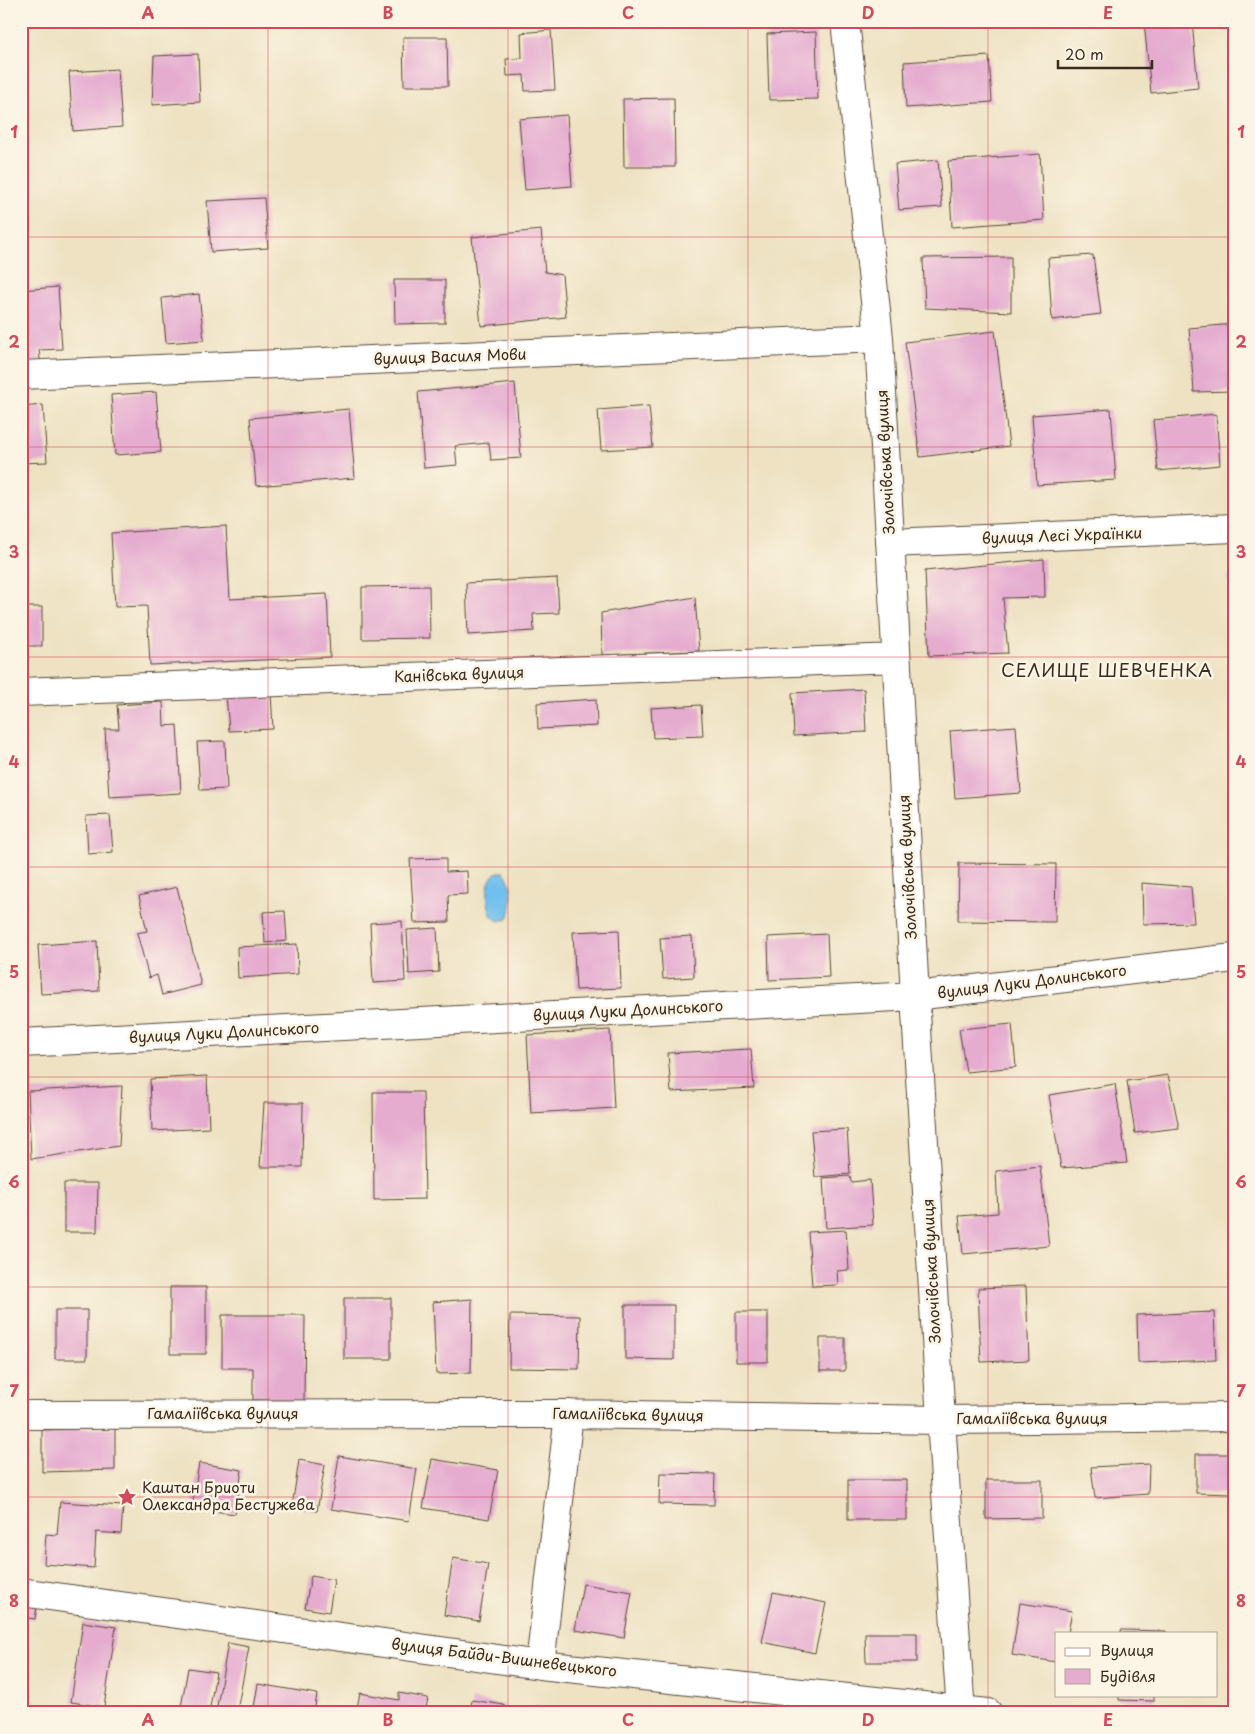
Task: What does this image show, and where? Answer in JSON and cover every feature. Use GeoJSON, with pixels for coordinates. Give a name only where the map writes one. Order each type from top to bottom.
{"type":"FeatureCollection","features":[{"type":"Feature","properties":{"kind":"street","name":"Золочівська вулиця"},"geometry":{"type":"LineString","coordinates":[[845,21],[880,338],[915,996],[961,1711]]}},
{"type":"Feature","properties":{"kind":"street","name":"вулиця Василя Мови"},"geometry":{"type":"LineString","coordinates":[[21,375],[880,338]]}},
{"type":"Feature","properties":{"kind":"street","name":"вулиця Лесі Українки"},"geometry":{"type":"LineString","coordinates":[[890,543],[1234,528]]}},
{"type":"Feature","properties":{"kind":"street","name":"Канівська вулиця"},"geometry":{"type":"LineString","coordinates":[[21,692],[896,658]]}},
{"type":"Feature","properties":{"kind":"street","name":"вулиця Луки Долинського"},"geometry":{"type":"LineString","coordinates":[[21,1043],[915,996],[1234,958]]}},
{"type":"Feature","properties":{"kind":"street","name":"Гамаліївська вулиця"},"geometry":{"type":"LineString","coordinates":[[21,1415],[569,1414],[941,1420],[1234,1417]]}},
{"type":"Feature","properties":{"kind":"street"},"geometry":{"type":"LineString","coordinates":[[540,1665],[569,1414]]}},
{"type":"Feature","properties":{"kind":"street","name":"вулиця Байди-Вишневецького"},"geometry":{"type":"LineString","coordinates":[[21,1592],[540,1665],[988,1713]]}},
{"type":"Feature","properties":{"kind":"water"},"geometry":{"type":"Polygon","coordinates":[[[498,872],[504,872],[510,883],[512,895],[508,919],[498,921],[491,915],[488,904],[488,891],[490,880],[498,872]]]}},
{"type":"Feature","properties":{"kind":"building"},"geometry":{"type":"Polygon","coordinates":[[[1144,21],[1192,21],[1198,88],[1151,93],[1144,21]]]}},
{"type":"Feature","properties":{"kind":"building"},"geometry":{"type":"Polygon","coordinates":[[[551,30],[555,90],[525,91],[524,75],[507,76],[506,59],[522,58],[521,33],[551,30]]]}},
{"type":"Feature","properties":{"kind":"building"},"geometry":{"type":"Polygon","coordinates":[[[816,32],[818,99],[769,100],[767,34],[816,32]]]}},
{"type":"Feature","properties":{"kind":"building"},"geometry":{"type":"Polygon","coordinates":[[[403,37],[447,37],[448,86],[404,86],[403,37]]]}},
{"type":"Feature","properties":{"kind":"building"},"geometry":{"type":"Polygon","coordinates":[[[198,54],[200,102],[152,105],[154,56],[198,54]]]}},
{"type":"Feature","properties":{"kind":"building"},"geometry":{"type":"Polygon","coordinates":[[[989,56],[992,102],[906,108],[904,62],[989,56]]]}},
{"type":"Feature","properties":{"kind":"building"},"geometry":{"type":"Polygon","coordinates":[[[118,69],[122,127],[73,131],[69,72],[118,69]]]}},
{"type":"Feature","properties":{"kind":"building"},"geometry":{"type":"Polygon","coordinates":[[[674,98],[675,167],[624,167],[623,99],[674,98]]]}},
{"type":"Feature","properties":{"kind":"building"},"geometry":{"type":"Polygon","coordinates":[[[567,115],[572,186],[525,190],[519,119],[567,115]]]}},
{"type":"Feature","properties":{"kind":"building"},"geometry":{"type":"Polygon","coordinates":[[[1040,154],[1044,220],[952,227],[948,161],[1040,154]]]}},
{"type":"Feature","properties":{"kind":"building"},"geometry":{"type":"Polygon","coordinates":[[[938,160],[942,207],[899,210],[895,164],[938,160]]]}},
{"type":"Feature","properties":{"kind":"building"},"geometry":{"type":"Polygon","coordinates":[[[264,198],[268,248],[211,252],[207,201],[264,198]]]}},
{"type":"Feature","properties":{"kind":"building"},"geometry":{"type":"Polygon","coordinates":[[[541,230],[545,272],[562,275],[566,317],[481,326],[472,237],[541,230]]]}},
{"type":"Feature","properties":{"kind":"building"},"geometry":{"type":"Polygon","coordinates":[[[1093,255],[1101,314],[1052,320],[1048,258],[1093,255]]]}},
{"type":"Feature","properties":{"kind":"building"},"geometry":{"type":"Polygon","coordinates":[[[1011,257],[1011,312],[925,308],[923,258],[1011,257]]]}},
{"type":"Feature","properties":{"kind":"building"},"geometry":{"type":"Polygon","coordinates":[[[394,280],[445,280],[445,323],[395,324],[394,280]]]}},
{"type":"Feature","properties":{"kind":"building"},"geometry":{"type":"Polygon","coordinates":[[[58,287],[62,349],[39,350],[41,367],[21,368],[21,290],[58,287]]]}},
{"type":"Feature","properties":{"kind":"building"},"geometry":{"type":"Polygon","coordinates":[[[199,294],[204,340],[166,343],[162,298],[199,294]]]}},
{"type":"Feature","properties":{"kind":"building"},"geometry":{"type":"Polygon","coordinates":[[[1234,324],[1234,391],[1194,392],[1189,328],[1234,324]]]}},
{"type":"Feature","properties":{"kind":"building"},"geometry":{"type":"Polygon","coordinates":[[[995,331],[1009,446],[920,457],[905,342],[995,331]]]}},
{"type":"Feature","properties":{"kind":"building"},"geometry":{"type":"Polygon","coordinates":[[[515,383],[521,458],[491,460],[489,443],[455,446],[457,465],[424,468],[418,392],[515,383]]]}},
{"type":"Feature","properties":{"kind":"building"},"geometry":{"type":"Polygon","coordinates":[[[156,392],[161,452],[115,455],[111,395],[156,392]]]}},
{"type":"Feature","properties":{"kind":"building"},"geometry":{"type":"Polygon","coordinates":[[[43,405],[47,462],[21,463],[21,407],[43,405]]]}},
{"type":"Feature","properties":{"kind":"building"},"geometry":{"type":"Polygon","coordinates":[[[649,406],[653,447],[601,450],[598,410],[649,406]]]}},
{"type":"Feature","properties":{"kind":"building"},"geometry":{"type":"Polygon","coordinates":[[[349,409],[355,478],[256,486],[250,418],[349,409]]]}},
{"type":"Feature","properties":{"kind":"building"},"geometry":{"type":"Polygon","coordinates":[[[1111,409],[1116,480],[1037,485],[1032,415],[1111,409]]]}},
{"type":"Feature","properties":{"kind":"building"},"geometry":{"type":"Polygon","coordinates":[[[1216,414],[1220,465],[1158,471],[1153,420],[1216,414]]]}},
{"type":"Feature","properties":{"kind":"building"},"geometry":{"type":"Polygon","coordinates":[[[226,526],[230,599],[327,594],[330,657],[150,665],[147,606],[115,607],[111,533],[226,526]]]}},
{"type":"Feature","properties":{"kind":"building"},"geometry":{"type":"Polygon","coordinates":[[[1044,559],[1045,597],[1003,598],[1008,653],[929,656],[925,571],[1044,559]]]}},
{"type":"Feature","properties":{"kind":"building"},"geometry":{"type":"Polygon","coordinates":[[[1234,575],[1234,612],[1233,612],[1228,576],[1234,575]]]}},
{"type":"Feature","properties":{"kind":"building"},"geometry":{"type":"Polygon","coordinates":[[[557,578],[559,613],[533,614],[534,631],[468,635],[466,583],[557,578]]]}},
{"type":"Feature","properties":{"kind":"building"},"geometry":{"type":"Polygon","coordinates":[[[429,586],[430,638],[362,639],[362,587],[429,586]]]}},
{"type":"Feature","properties":{"kind":"building"},"geometry":{"type":"Polygon","coordinates":[[[695,597],[699,651],[602,655],[601,613],[695,597]]]}},
{"type":"Feature","properties":{"kind":"building"},"geometry":{"type":"Polygon","coordinates":[[[21,607],[42,607],[42,646],[21,646],[21,607]]]}},
{"type":"Feature","properties":{"kind":"building"},"geometry":{"type":"Polygon","coordinates":[[[864,689],[866,732],[794,736],[792,693],[864,689]]]}},
{"type":"Feature","properties":{"kind":"building"},"geometry":{"type":"Polygon","coordinates":[[[271,692],[273,729],[229,731],[226,694],[271,692]]]}},
{"type":"Feature","properties":{"kind":"building"},"geometry":{"type":"Polygon","coordinates":[[[1231,694],[1234,694],[1234,719],[1232,719],[1231,694]]]}},
{"type":"Feature","properties":{"kind":"building"},"geometry":{"type":"Polygon","coordinates":[[[596,699],[597,726],[538,729],[537,703],[596,699]]]}},
{"type":"Feature","properties":{"kind":"building"},"geometry":{"type":"Polygon","coordinates":[[[163,702],[164,726],[177,725],[181,793],[109,797],[105,729],[119,729],[117,705],[163,702]]]}},
{"type":"Feature","properties":{"kind":"building"},"geometry":{"type":"Polygon","coordinates":[[[701,705],[703,736],[653,738],[651,708],[701,705]]]}},
{"type":"Feature","properties":{"kind":"building"},"geometry":{"type":"Polygon","coordinates":[[[1016,726],[1021,793],[955,798],[950,731],[1016,726]]]}},
{"type":"Feature","properties":{"kind":"building"},"geometry":{"type":"Polygon","coordinates":[[[225,741],[227,789],[200,790],[197,742],[225,741]]]}},
{"type":"Feature","properties":{"kind":"building"},"geometry":{"type":"Polygon","coordinates":[[[110,815],[113,852],[88,854],[86,816],[110,815]]]}},
{"type":"Feature","properties":{"kind":"building"},"geometry":{"type":"Polygon","coordinates":[[[446,858],[446,872],[467,871],[468,894],[448,895],[449,922],[414,923],[410,859],[446,858]]]}},
{"type":"Feature","properties":{"kind":"building"},"geometry":{"type":"Polygon","coordinates":[[[959,863],[1056,864],[1055,922],[958,921],[959,863]]]}},
{"type":"Feature","properties":{"kind":"building"},"geometry":{"type":"Polygon","coordinates":[[[1142,883],[1191,887],[1194,923],[1143,924],[1142,883]]]}},
{"type":"Feature","properties":{"kind":"building"},"geometry":{"type":"Polygon","coordinates":[[[177,887],[201,985],[162,995],[157,975],[149,978],[137,933],[147,931],[139,896],[177,887]]]}},
{"type":"Feature","properties":{"kind":"building"},"geometry":{"type":"Polygon","coordinates":[[[285,911],[287,941],[265,943],[263,912],[285,911]]]}},
{"type":"Feature","properties":{"kind":"building"},"geometry":{"type":"Polygon","coordinates":[[[402,921],[405,981],[373,983],[370,923],[402,921]]]}},
{"type":"Feature","properties":{"kind":"building"},"geometry":{"type":"Polygon","coordinates":[[[437,928],[439,972],[409,974],[407,930],[437,928]]]}},
{"type":"Feature","properties":{"kind":"building"},"geometry":{"type":"Polygon","coordinates":[[[619,930],[621,988],[576,990],[573,932],[619,930]]]}},
{"type":"Feature","properties":{"kind":"building"},"geometry":{"type":"Polygon","coordinates":[[[827,934],[829,977],[769,980],[768,937],[827,934]]]}},
{"type":"Feature","properties":{"kind":"building"},"geometry":{"type":"Polygon","coordinates":[[[692,936],[694,977],[663,979],[660,938],[692,936]]]}},
{"type":"Feature","properties":{"kind":"building"},"geometry":{"type":"Polygon","coordinates":[[[97,941],[99,991],[41,994],[38,945],[97,941]]]}},
{"type":"Feature","properties":{"kind":"building"},"geometry":{"type":"Polygon","coordinates":[[[297,944],[298,974],[238,978],[237,947],[297,944]]]}},
{"type":"Feature","properties":{"kind":"building"},"geometry":{"type":"Polygon","coordinates":[[[1012,1024],[1016,1067],[966,1072],[959,1029],[1012,1024]]]}},
{"type":"Feature","properties":{"kind":"building"},"geometry":{"type":"Polygon","coordinates":[[[610,1030],[614,1108],[531,1113],[527,1035],[610,1030]]]}},
{"type":"Feature","properties":{"kind":"building"},"geometry":{"type":"Polygon","coordinates":[[[751,1049],[754,1088],[671,1092],[668,1053],[751,1049]]]}},
{"type":"Feature","properties":{"kind":"building"},"geometry":{"type":"Polygon","coordinates":[[[1168,1075],[1179,1128],[1135,1133],[1127,1081],[1168,1075]]]}},
{"type":"Feature","properties":{"kind":"building"},"geometry":{"type":"Polygon","coordinates":[[[207,1076],[209,1128],[152,1131],[150,1079],[207,1076]]]}},
{"type":"Feature","properties":{"kind":"building"},"geometry":{"type":"Polygon","coordinates":[[[1115,1084],[1127,1163],[1061,1168],[1049,1095],[1115,1084]]]}},
{"type":"Feature","properties":{"kind":"building"},"geometry":{"type":"Polygon","coordinates":[[[122,1086],[119,1146],[31,1159],[28,1091],[122,1086]]]}},
{"type":"Feature","properties":{"kind":"building"},"geometry":{"type":"Polygon","coordinates":[[[373,1092],[423,1092],[425,1199],[374,1200],[373,1092]]]}},
{"type":"Feature","properties":{"kind":"building"},"geometry":{"type":"Polygon","coordinates":[[[264,1103],[303,1103],[302,1167],[260,1167],[264,1103]]]}},
{"type":"Feature","properties":{"kind":"building"},"geometry":{"type":"Polygon","coordinates":[[[847,1129],[850,1174],[815,1177],[811,1131],[847,1129]]]}},
{"type":"Feature","properties":{"kind":"building"},"geometry":{"type":"Polygon","coordinates":[[[1040,1166],[1049,1246],[963,1254],[959,1216],[998,1213],[996,1171],[1040,1166]]]}},
{"type":"Feature","properties":{"kind":"building"},"geometry":{"type":"Polygon","coordinates":[[[850,1176],[851,1182],[870,1180],[873,1225],[826,1228],[823,1178],[850,1176]]]}},
{"type":"Feature","properties":{"kind":"building"},"geometry":{"type":"Polygon","coordinates":[[[64,1183],[98,1183],[97,1232],[64,1232],[64,1183]]]}},
{"type":"Feature","properties":{"kind":"building"},"geometry":{"type":"Polygon","coordinates":[[[846,1230],[849,1270],[837,1271],[838,1285],[812,1286],[808,1232],[846,1230]]]}},
{"type":"Feature","properties":{"kind":"building"},"geometry":{"type":"Polygon","coordinates":[[[1026,1286],[1029,1360],[981,1362],[978,1288],[1026,1286]]]}},
{"type":"Feature","properties":{"kind":"building"},"geometry":{"type":"Polygon","coordinates":[[[170,1287],[206,1287],[206,1354],[170,1354],[170,1287]]]}},
{"type":"Feature","properties":{"kind":"building"},"geometry":{"type":"Polygon","coordinates":[[[344,1298],[391,1298],[391,1359],[344,1359],[344,1298]]]}},
{"type":"Feature","properties":{"kind":"building"},"geometry":{"type":"Polygon","coordinates":[[[472,1299],[471,1373],[436,1374],[433,1302],[472,1299]]]}},
{"type":"Feature","properties":{"kind":"building"},"geometry":{"type":"Polygon","coordinates":[[[625,1305],[674,1305],[674,1360],[625,1359],[625,1305]]]}},
{"type":"Feature","properties":{"kind":"building"},"geometry":{"type":"Polygon","coordinates":[[[55,1310],[87,1310],[87,1359],[55,1359],[55,1310]]]}},
{"type":"Feature","properties":{"kind":"building"},"geometry":{"type":"Polygon","coordinates":[[[736,1312],[768,1312],[768,1362],[736,1362],[736,1312]]]}},
{"type":"Feature","properties":{"kind":"building"},"geometry":{"type":"Polygon","coordinates":[[[1214,1312],[1216,1360],[1138,1363],[1137,1315],[1214,1312]]]}},
{"type":"Feature","properties":{"kind":"building"},"geometry":{"type":"Polygon","coordinates":[[[222,1315],[305,1315],[304,1401],[253,1400],[253,1368],[222,1368],[222,1315]]]}},
{"type":"Feature","properties":{"kind":"building"},"geometry":{"type":"Polygon","coordinates":[[[510,1315],[580,1316],[579,1369],[509,1368],[510,1315]]]}},
{"type":"Feature","properties":{"kind":"building"},"geometry":{"type":"Polygon","coordinates":[[[820,1338],[845,1338],[845,1371],[820,1371],[820,1338]]]}},
{"type":"Feature","properties":{"kind":"building"},"geometry":{"type":"Polygon","coordinates":[[[115,1428],[115,1470],[42,1472],[42,1430],[115,1428]]]}},
{"type":"Feature","properties":{"kind":"building"},"geometry":{"type":"Polygon","coordinates":[[[1196,1454],[1234,1454],[1234,1494],[1196,1493],[1196,1454]]]}},
{"type":"Feature","properties":{"kind":"building"},"geometry":{"type":"Polygon","coordinates":[[[339,1456],[417,1469],[409,1521],[331,1509],[339,1456]]]}},
{"type":"Feature","properties":{"kind":"building"},"geometry":{"type":"Polygon","coordinates":[[[432,1459],[498,1470],[489,1519],[423,1508],[432,1459]]]}},
{"type":"Feature","properties":{"kind":"building"},"geometry":{"type":"Polygon","coordinates":[[[299,1460],[325,1465],[317,1511],[292,1507],[299,1460]]]}},
{"type":"Feature","properties":{"kind":"building"},"geometry":{"type":"Polygon","coordinates":[[[199,1463],[242,1470],[235,1514],[192,1508],[199,1463]]]}},
{"type":"Feature","properties":{"kind":"building"},"geometry":{"type":"Polygon","coordinates":[[[1149,1464],[1148,1494],[1095,1498],[1091,1467],[1149,1464]]]}},
{"type":"Feature","properties":{"kind":"building"},"geometry":{"type":"Polygon","coordinates":[[[660,1473],[715,1474],[714,1505],[659,1504],[660,1473]]]}},
{"type":"Feature","properties":{"kind":"building"},"geometry":{"type":"Polygon","coordinates":[[[848,1480],[907,1480],[907,1520],[848,1520],[848,1480]]]}},
{"type":"Feature","properties":{"kind":"building"},"geometry":{"type":"Polygon","coordinates":[[[986,1480],[1042,1480],[1042,1518],[986,1519],[986,1480]]]}},
{"type":"Feature","properties":{"kind":"building"},"geometry":{"type":"Polygon","coordinates":[[[21,1492],[25,1493],[22,1511],[21,1511],[21,1492]]]}},
{"type":"Feature","properties":{"kind":"building"},"geometry":{"type":"Polygon","coordinates":[[[60,1502],[123,1506],[121,1534],[96,1532],[94,1568],[44,1564],[46,1534],[57,1535],[60,1502]]]}},
{"type":"Feature","properties":{"kind":"building"},"geometry":{"type":"Polygon","coordinates":[[[453,1558],[488,1564],[479,1621],[444,1615],[453,1558]]]}},
{"type":"Feature","properties":{"kind":"building"},"geometry":{"type":"Polygon","coordinates":[[[311,1576],[334,1580],[329,1612],[305,1608],[311,1576]]]}},
{"type":"Feature","properties":{"kind":"building"},"geometry":{"type":"Polygon","coordinates":[[[583,1584],[632,1592],[624,1638],[575,1630],[583,1584]]]}},
{"type":"Feature","properties":{"kind":"building"},"geometry":{"type":"Polygon","coordinates":[[[773,1592],[826,1603],[815,1653],[762,1642],[773,1592]]]}},
{"type":"Feature","properties":{"kind":"building"},"geometry":{"type":"Polygon","coordinates":[[[21,1603],[37,1606],[35,1619],[21,1617],[21,1603]]]}},
{"type":"Feature","properties":{"kind":"building"},"geometry":{"type":"Polygon","coordinates":[[[1020,1603],[1072,1611],[1068,1632],[1055,1632],[1055,1662],[1012,1655],[1020,1603]]]}},
{"type":"Feature","properties":{"kind":"building"},"geometry":{"type":"Polygon","coordinates":[[[83,1622],[116,1627],[104,1707],[71,1702],[83,1622]]]}},
{"type":"Feature","properties":{"kind":"building"},"geometry":{"type":"Polygon","coordinates":[[[1121,1630],[1166,1631],[1166,1632],[1121,1632],[1121,1630]]]}},
{"type":"Feature","properties":{"kind":"building"},"geometry":{"type":"Polygon","coordinates":[[[865,1633],[917,1633],[917,1662],[866,1662],[865,1633]]]}},
{"type":"Feature","properties":{"kind":"building"},"geometry":{"type":"Polygon","coordinates":[[[228,1643],[249,1647],[237,1711],[217,1707],[228,1643]]]}},
{"type":"Feature","properties":{"kind":"building"},"geometry":{"type":"Polygon","coordinates":[[[188,1668],[216,1672],[209,1713],[180,1713],[188,1668]]]}},
{"type":"Feature","properties":{"kind":"building"},"geometry":{"type":"Polygon","coordinates":[[[258,1684],[317,1694],[314,1713],[253,1713],[258,1684]]]}},
{"type":"Feature","properties":{"kind":"building"},"geometry":{"type":"Polygon","coordinates":[[[360,1693],[399,1700],[399,1693],[428,1698],[425,1713],[356,1713],[360,1693]]]}},
{"type":"Feature","properties":{"kind":"building"},"geometry":{"type":"Polygon","coordinates":[[[1119,1696],[1154,1696],[1154,1701],[1119,1700],[1119,1696]]]}},
{"type":"Feature","properties":{"kind":"building"},"geometry":{"type":"Polygon","coordinates":[[[472,1700],[504,1705],[503,1713],[470,1713],[472,1700]]]}},
{"type":"Feature","properties":{"kind":"building"},"geometry":{"type":"Polygon","coordinates":[[[536,1706],[572,1712],[572,1713],[535,1713],[536,1706]]]}},
{"type":"Feature","properties":{"kind":"place","name":"Каштан Бриоти Олександра Бестужева"},"geometry":{"type":"Point","coordinates":[127,1497]}},
{"type":"Feature","properties":{"kind":"district","name":"СЕЛИЩЕ ШЕВЧЕНКА"},"geometry":{"type":"Point","coordinates":[1107,671]}}]}
